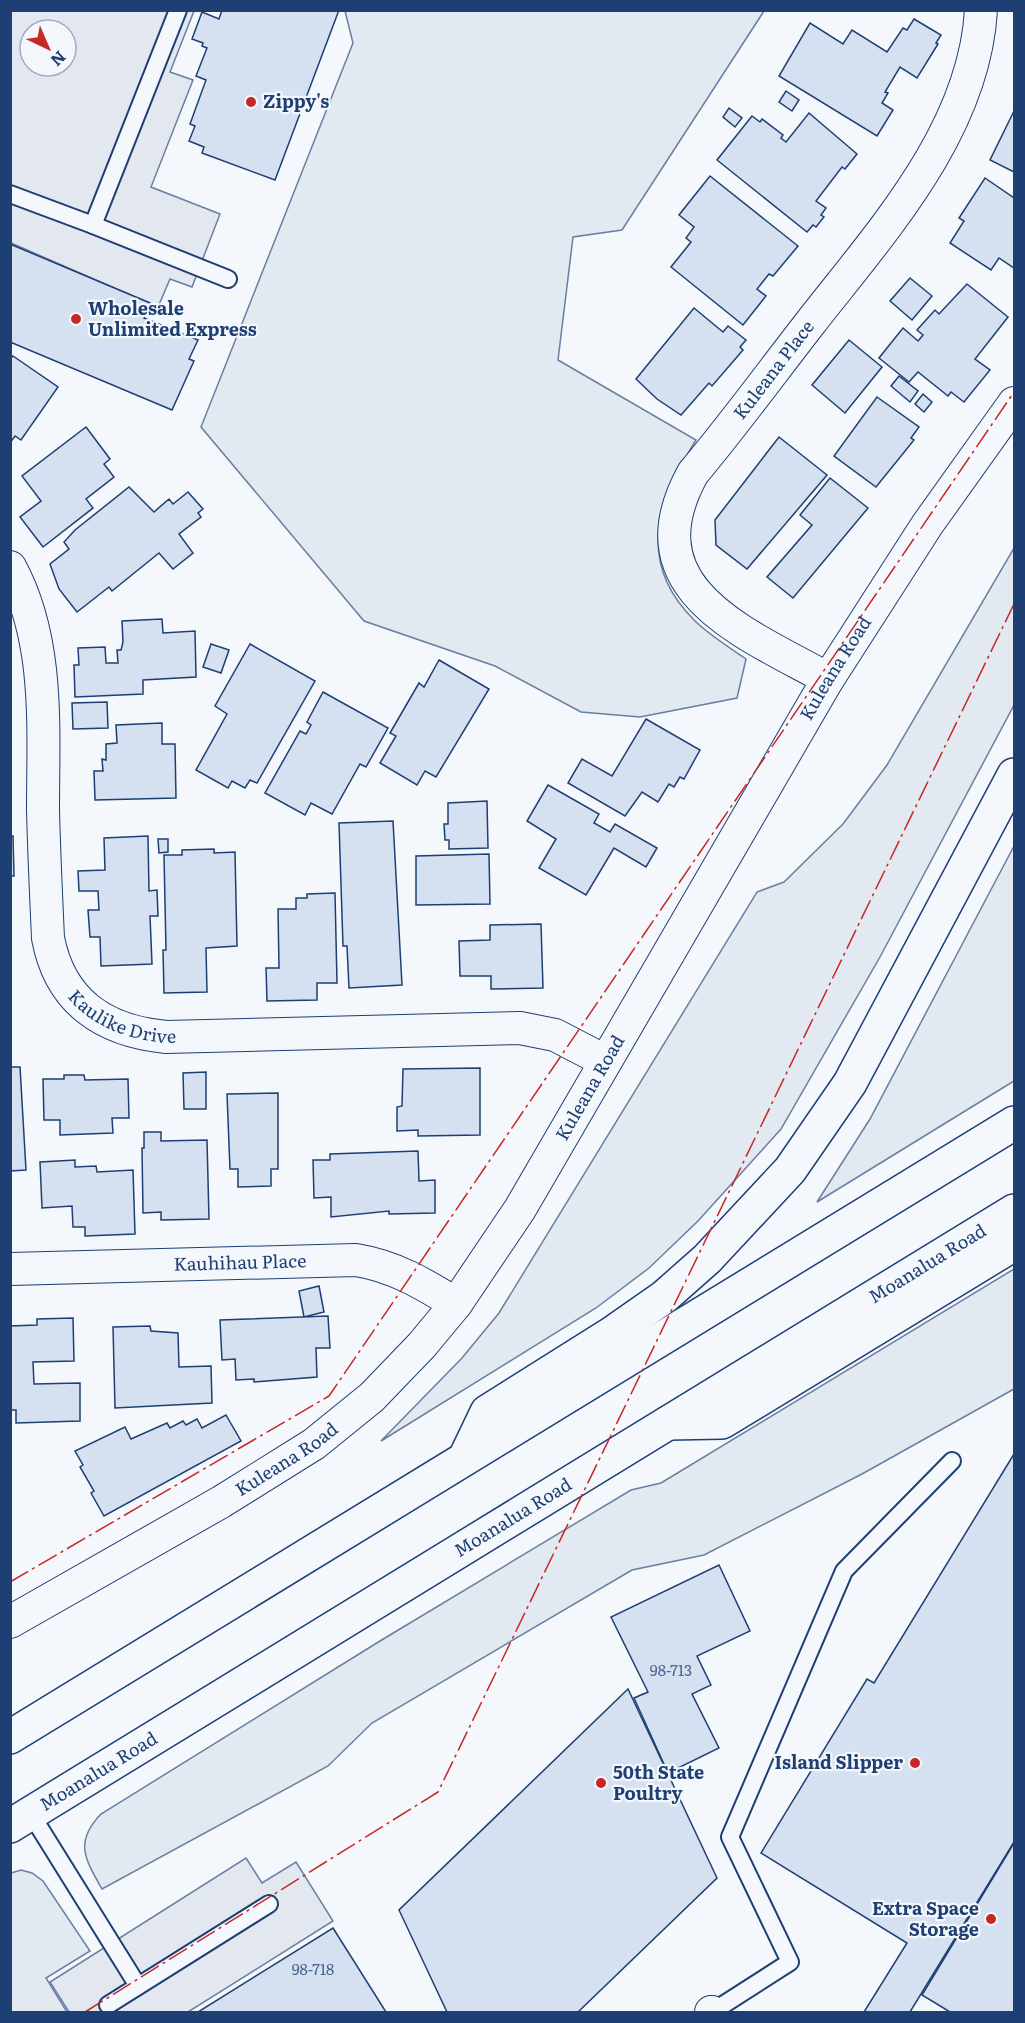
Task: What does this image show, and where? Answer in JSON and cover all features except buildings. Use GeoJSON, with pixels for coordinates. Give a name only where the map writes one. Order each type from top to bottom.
{"type":"FeatureCollection","features":[{"type":"Feature","properties":{"kind":"main road"},"geometry":{"type":"LineString","coordinates":[[465,1458],[487,1412],[611,1334],[664,1297],[707,1259],[790,1170],[850,1083],[1014,775]]}},
{"type":"Feature","properties":{"kind":"main road"},"geometry":{"type":"LineString","coordinates":[[10,1737],[1014,1123]]}},
{"type":"Feature","properties":{"kind":"main road","name":"Moanalua Road"},"geometry":{"type":"LineString","coordinates":[[21,1820],[1014,1212]]}},
{"type":"Feature","properties":{"kind":"main road"},"geometry":{"type":"LineString","coordinates":[[668,1423],[722,1422],[1014,1244]]}},
{"type":"Feature","properties":{"kind":"street","name":"Kuleana Place"},"geometry":{"type":"LineString","coordinates":[[828,679],[731,625],[700,600],[680,565],[675,534],[679,502],[693,473],[909,193],[942,138],[965,87],[980,32],[981,10]]}},
{"type":"Feature","properties":{"kind":"street","name":"Kuleana Road"},"geometry":{"type":"LineString","coordinates":[[10,1622],[221,1502],[314,1444],[372,1397],[422,1345],[456,1304],[520,1209],[828,679],[927,525],[1014,403]]}},
{"type":"Feature","properties":{"kind":"street","name":"Kaulike Drive"},"geometry":{"type":"LineString","coordinates":[[10,567],[23,592],[31,616],[38,663],[42,710],[48,938],[51,955],[66,984],[96,1015],[126,1031],[166,1037],[520,1028],[555,1035],[605,1061]]}},
{"type":"Feature","properties":{"kind":"street","name":"Kauhihau Place"},"geometry":{"type":"LineString","coordinates":[[10,1269],[356,1260],[379,1263],[399,1271],[456,1304]]}},
{"type":"Feature","properties":{"kind":"lane"},"geometry":{"type":"LineString","coordinates":[[93,225],[178,10]]}},
{"type":"Feature","properties":{"kind":"lane"},"geometry":{"type":"LineString","coordinates":[[10,194],[228,279]]}},
{"type":"Feature","properties":{"kind":"lane"},"geometry":{"type":"LineString","coordinates":[[713,2012],[790,1962],[730,1837],[839,1582],[844,1571],[952,1461]]}},
{"type":"Feature","properties":{"kind":"lane"},"geometry":{"type":"LineString","coordinates":[[21,1820],[138,1986]]}},
{"type":"Feature","properties":{"kind":"lane"},"geometry":{"type":"LineString","coordinates":[[108,2005],[269,1904]]}},
{"type":"Feature","properties":{"kind":"shaded area"},"geometry":{"type":"Polygon","coordinates":[[[11,11],[194,11],[170,72],[193,80],[151,187],[220,214],[192,287],[170,279],[158,307],[11,243],[11,11]]]}},
{"type":"Feature","properties":{"kind":"shaded area"},"geometry":{"type":"Polygon","coordinates":[[[345,11],[764,11],[622,230],[573,237],[558,360],[696,440],[671,486],[663,509],[659,532],[659,554],[664,576],[676,598],[694,620],[719,641],[746,659],[737,698],[640,717],[581,712],[495,666],[364,621],[201,427],[353,43],[345,11]]]}},
{"type":"Feature","properties":{"kind":"shaded area"},"geometry":{"type":"Polygon","coordinates":[[[1014,548],[1014,705],[880,957],[781,1129],[698,1221],[649,1268],[596,1308],[381,1441],[462,1358],[499,1313],[757,892],[784,882],[843,824],[887,765],[1014,548]]]}},
{"type":"Feature","properties":{"kind":"shaded area"},"geometry":{"type":"Polygon","coordinates":[[[1014,846],[1014,1081],[817,1202],[870,1119],[1014,846]]]}},
{"type":"Feature","properties":{"kind":"shaded area"},"geometry":{"type":"Polygon","coordinates":[[[1014,1269],[1014,1389],[862,1474],[704,1555],[632,1570],[372,1723],[328,1766],[102,1889],[91,1869],[85,1851],[87,1833],[101,1814],[380,1641],[631,1490],[661,1483],[1014,1269]]]}},
{"type":"Feature","properties":{"kind":"shaded area"},"geometry":{"type":"Polygon","coordinates":[[[246,1858],[262,1883],[296,1862],[333,1921],[188,2012],[69,2012],[50,1982],[246,1858]]]}},
{"type":"Feature","properties":{"kind":"shaded area"},"geometry":{"type":"Polygon","coordinates":[[[21,1870],[32,1873],[43,1881],[90,1951],[46,1978],[67,2012],[11,2012],[11,1873],[21,1870]]]}},
{"type":"Feature","properties":{"kind":"power"},"geometry":{"type":"LineString","coordinates":[[10,1582],[329,1396],[1014,392]]}},
{"type":"Feature","properties":{"kind":"power"},"geometry":{"type":"LineString","coordinates":[[85,2012],[438,1792],[1014,604]]}},
{"type":"Feature","properties":{"kind":"place","name":"Zippy's"},"geometry":{"type":"Point","coordinates":[251,102]}},
{"type":"Feature","properties":{"kind":"place","name":"Wholesale Unlimited Express"},"geometry":{"type":"Point","coordinates":[76,319]}},
{"type":"Feature","properties":{"kind":"place","name":"Island Slipper"},"geometry":{"type":"Point","coordinates":[915,1763]}},
{"type":"Feature","properties":{"kind":"place","name":"50th State Poultry"},"geometry":{"type":"Point","coordinates":[601,1783]}},
{"type":"Feature","properties":{"kind":"place","name":"Extra Space Storage"},"geometry":{"type":"Point","coordinates":[991,1919]}}]}
